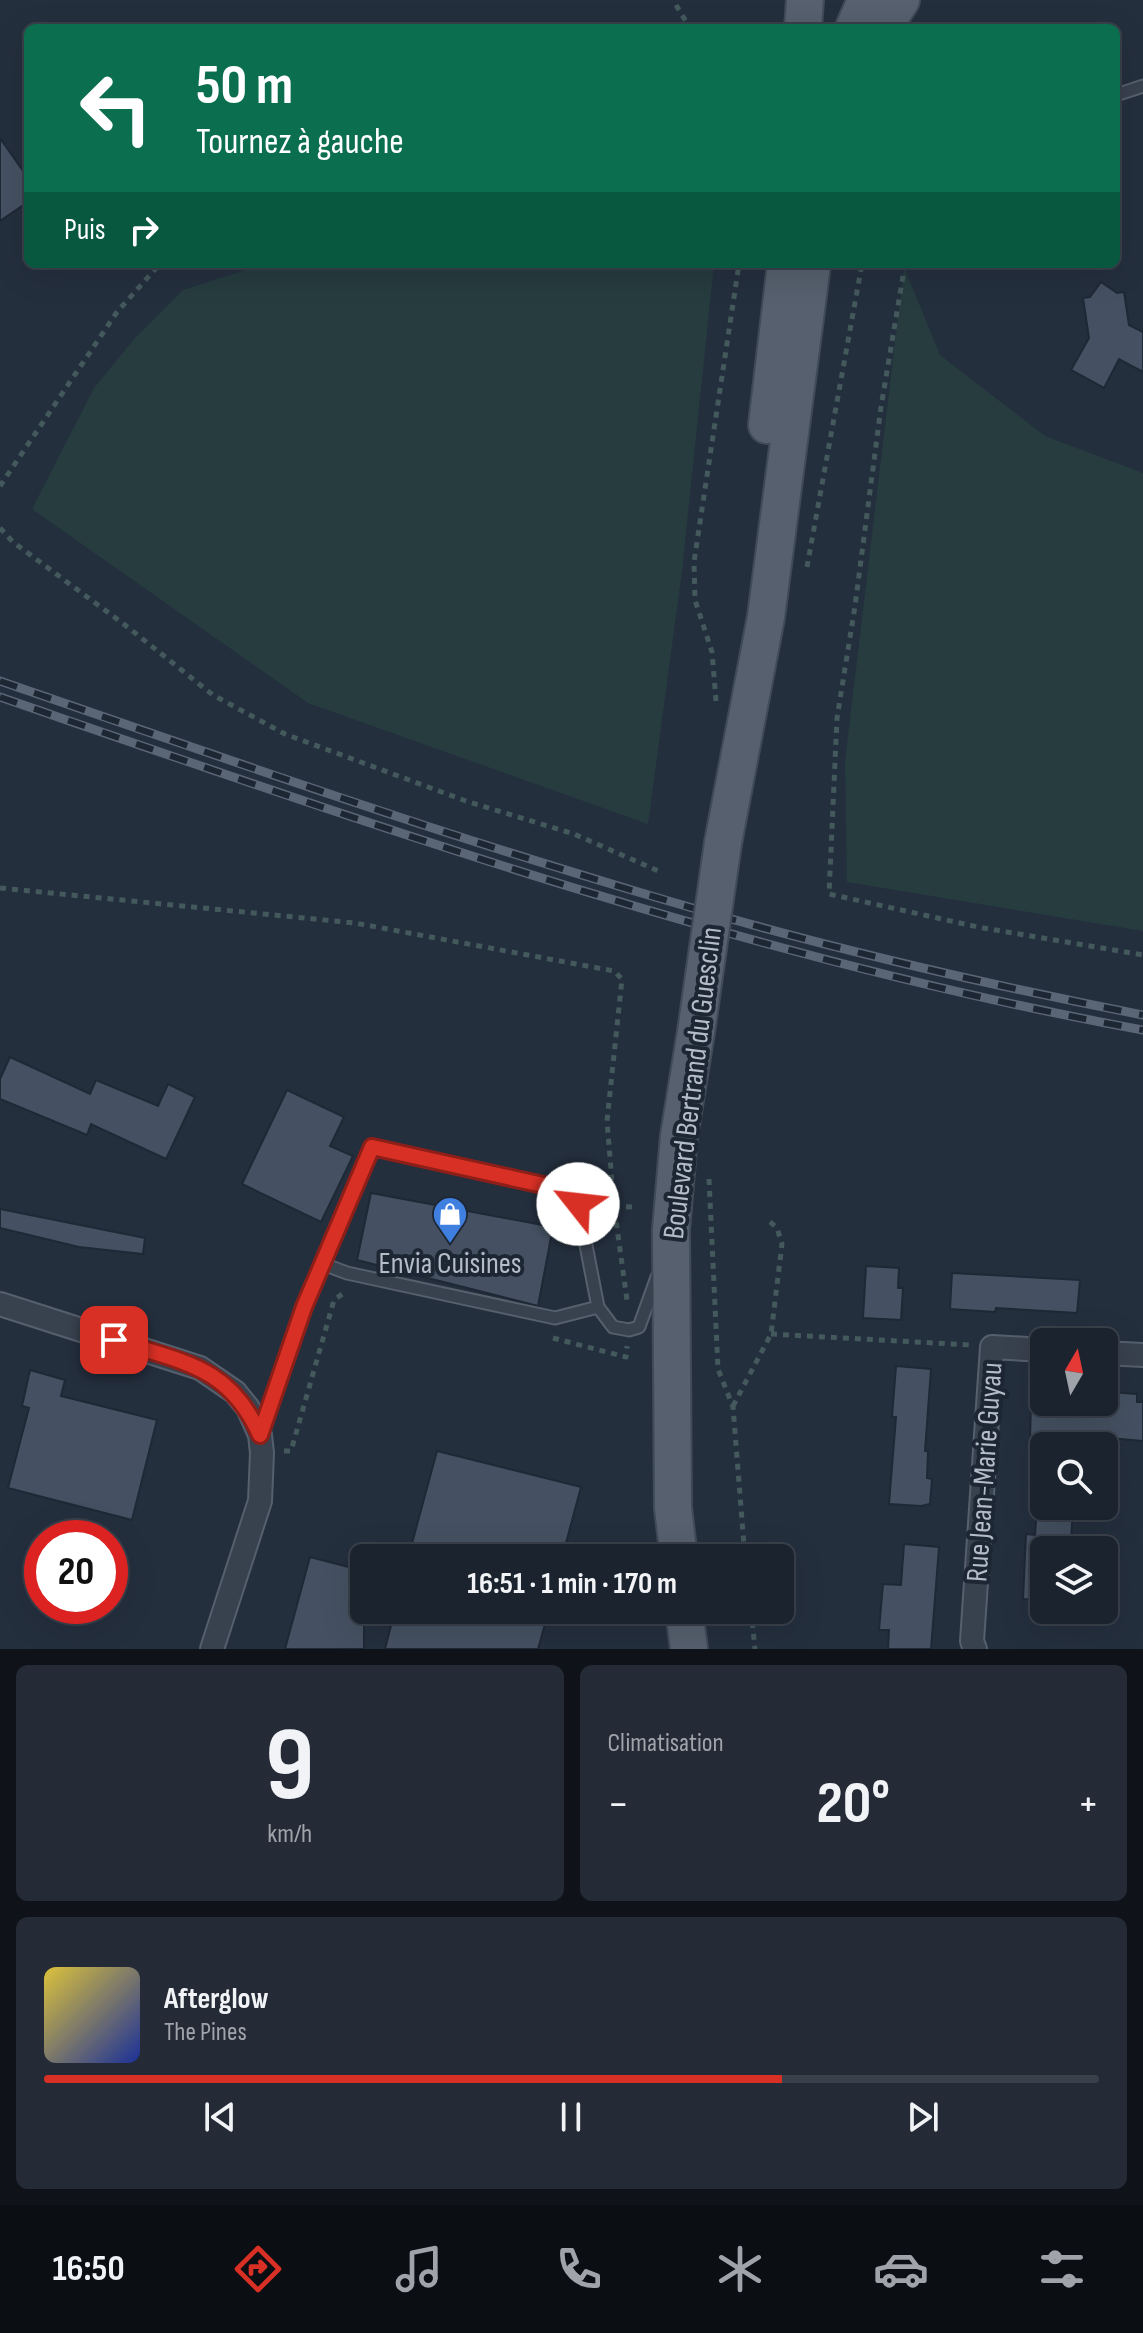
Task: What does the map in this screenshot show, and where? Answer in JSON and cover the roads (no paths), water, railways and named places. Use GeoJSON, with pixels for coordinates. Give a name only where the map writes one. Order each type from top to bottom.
{"type":"FeatureCollection","features":[{"type":"Feature","properties":{"kind":"main road"},"geometry":{"type":"LineString","coordinates":[[803,24],[805,0]]}},
{"type":"Feature","properties":{"kind":"main road"},"geometry":{"type":"LineString","coordinates":[[856,24],[866,0]]}},
{"type":"Feature","properties":{"kind":"main road"},"geometry":{"type":"LineString","coordinates":[[886,24],[901,0]]}},
{"type":"Feature","properties":{"kind":"main road","name":"Boulevard Bertrand du Guesclin"},"geometry":{"type":"LineString","coordinates":[[729,801],[744,616],[786,268]]}},
{"type":"Feature","properties":{"kind":"main road","name":"Boulevard Bertrand du Guesclin"},"geometry":{"type":"LineString","coordinates":[[678,1544],[673,1493],[671,1230],[679,1136],[729,801],[766,617],[811,268]]}},
{"type":"Feature","properties":{"kind":"main road"},"geometry":{"type":"LineString","coordinates":[[686,1624],[689,1649]]}},
{"type":"Feature","properties":{"kind":"street"},"geometry":{"type":"LineString","coordinates":[[0,1304],[200,1368],[235,1392],[248,1408],[261,1444],[260,1501],[212,1649]]}},
{"type":"Feature","properties":{"kind":"street","name":"Rue Jean-Marie Guyau"},"geometry":{"type":"LineString","coordinates":[[975,1649],[972,1641],[992,1347],[1030,1349]]}},
{"type":"Feature","properties":{"kind":"street"},"geometry":{"type":"LineString","coordinates":[[1118,1354],[1143,1355]]}},
{"type":"Feature","properties":{"kind":"lane"},"geometry":{"type":"LineString","coordinates":[[1120,94],[1143,86]]}},
{"type":"Feature","properties":{"kind":"lane"},"geometry":{"type":"LineString","coordinates":[[261,1444],[304,1307],[372,1147],[561,1189],[578,1204],[598,1307],[613,1327],[629,1330],[639,1327],[644,1319],[671,1230]]}},
{"type":"Feature","properties":{"kind":"lane"},"geometry":{"type":"LineString","coordinates":[[323,1264],[347,1273],[555,1318],[598,1307]]}},
{"type":"Feature","properties":{"kind":"railway"},"geometry":{"type":"LineString","coordinates":[[0,681],[408,820],[655,897],[898,962],[1143,1015]]}},
{"type":"Feature","properties":{"kind":"railway"},"geometry":{"type":"LineString","coordinates":[[0,697],[423,840],[708,927],[997,1001],[1143,1030]]}},
{"type":"Feature","properties":{"kind":"place","name":"Envia Cuisines"},"geometry":{"type":"Point","coordinates":[450,1245]}}]}
